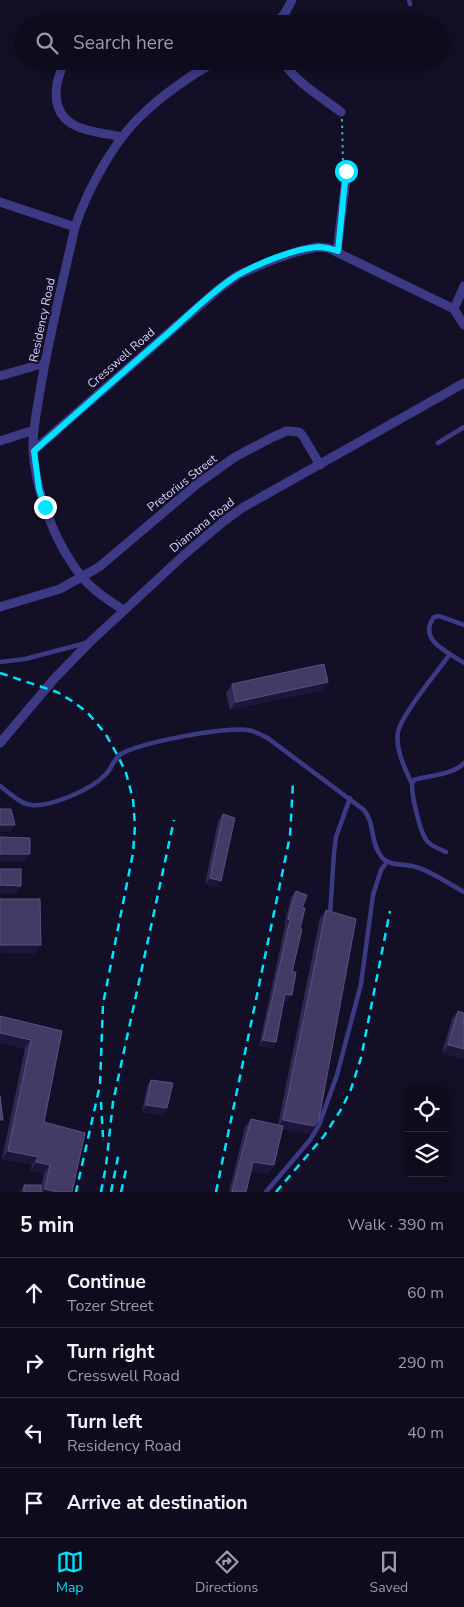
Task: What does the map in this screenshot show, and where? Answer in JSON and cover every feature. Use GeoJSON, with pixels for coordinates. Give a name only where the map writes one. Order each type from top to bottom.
{"type":"FeatureCollection","features":[{"type":"Feature","properties":{"kind":"street"},"geometry":{"type":"LineString","coordinates":[[283,15],[292,0]]}},
{"type":"Feature","properties":{"kind":"street"},"geometry":{"type":"LineString","coordinates":[[61,70],[55,89],[62,113],[68,121],[77,127],[122,137]]}},
{"type":"Feature","properties":{"kind":"street","name":"Residency Road"},"geometry":{"type":"LineString","coordinates":[[123,610],[100,594],[82,577],[67,555],[45,507],[39,489],[34,451],[34,430],[44,363],[75,227],[81,209],[122,137],[142,114],[168,92],[202,70]]}},
{"type":"Feature","properties":{"kind":"street"},"geometry":{"type":"LineString","coordinates":[[289,70],[304,86],[341,112]]}},
{"type":"Feature","properties":{"kind":"street"},"geometry":{"type":"LineString","coordinates":[[338,251],[346,171]]}},
{"type":"Feature","properties":{"kind":"street"},"geometry":{"type":"LineString","coordinates":[[0,202],[75,227]]}},
{"type":"Feature","properties":{"kind":"street","name":"Cresswell Road"},"geometry":{"type":"LineString","coordinates":[[34,451],[220,288],[238,275],[296,252],[317,247],[338,251],[366,267],[454,308]]}},
{"type":"Feature","properties":{"kind":"street"},"geometry":{"type":"LineString","coordinates":[[464,286],[454,308],[464,325]]}},
{"type":"Feature","properties":{"kind":"street"},"geometry":{"type":"LineString","coordinates":[[0,376],[44,363]]}},
{"type":"Feature","properties":{"kind":"street","name":"Diamana Road"},"geometry":{"type":"LineString","coordinates":[[0,743],[50,683],[89,643],[123,610],[224,521],[242,508],[464,383]]}},
{"type":"Feature","properties":{"kind":"street"},"geometry":{"type":"LineString","coordinates":[[0,441],[34,430]]}},
{"type":"Feature","properties":{"kind":"street","name":"Pretorius Street"},"geometry":{"type":"LineString","coordinates":[[82,577],[99,567],[197,484],[235,457],[273,437],[287,431],[299,432],[320,465]]}},
{"type":"Feature","properties":{"kind":"street"},"geometry":{"type":"LineString","coordinates":[[0,607],[60,589],[82,577]]}},
{"type":"Feature","properties":{"kind":"lane"},"geometry":{"type":"LineString","coordinates":[[438,443],[464,427]]}},
{"type":"Feature","properties":{"kind":"lane"},"geometry":{"type":"LineString","coordinates":[[464,625],[439,616],[434,617],[428,624],[427,630],[431,639],[464,663]]}},
{"type":"Feature","properties":{"kind":"lane"},"geometry":{"type":"LineString","coordinates":[[0,662],[25,659],[89,643]]}},
{"type":"Feature","properties":{"kind":"lane"},"geometry":{"type":"LineString","coordinates":[[446,852],[426,841],[421,827],[412,784],[402,761],[398,731],[408,712],[450,654]]}},
{"type":"Feature","properties":{"kind":"lane"},"geometry":{"type":"LineString","coordinates":[[0,786],[20,801],[31,805],[42,805],[94,785],[106,774],[118,756],[133,748],[210,732],[247,730],[257,732],[350,798],[369,815],[376,845],[382,858],[387,862],[416,867],[464,892]]}},
{"type":"Feature","properties":{"kind":"lane"},"geometry":{"type":"LineString","coordinates":[[412,784],[414,780],[447,772],[462,766],[464,763]]}},
{"type":"Feature","properties":{"kind":"lane"},"geometry":{"type":"LineString","coordinates":[[330,915],[336,837],[350,798]]}},
{"type":"Feature","properties":{"kind":"lane"},"geometry":{"type":"LineString","coordinates":[[266,1192],[310,1140],[319,1125],[337,1075],[361,984],[373,895],[381,870],[387,862]]}},
{"type":"Feature","properties":{"kind":"path"},"geometry":{"type":"LineString","coordinates":[[341,112],[343,164],[346,171]]}},
{"type":"Feature","properties":{"kind":"building"},"geometry":{"type":"Polygon","coordinates":[[[324,664],[328,682],[236,702],[232,684],[324,664]]]}},
{"type":"Feature","properties":{"kind":"building"},"geometry":{"type":"Polygon","coordinates":[[[0,809],[11,809],[15,825],[0,825],[0,809]]]}},
{"type":"Feature","properties":{"kind":"building"},"geometry":{"type":"Polygon","coordinates":[[[223,814],[235,818],[221,881],[210,878],[223,814]]]}},
{"type":"Feature","properties":{"kind":"building"},"geometry":{"type":"Polygon","coordinates":[[[0,837],[30,838],[30,854],[0,854],[0,837]]]}},
{"type":"Feature","properties":{"kind":"building"},"geometry":{"type":"Polygon","coordinates":[[[0,869],[21,869],[21,886],[0,885],[0,869]]]}},
{"type":"Feature","properties":{"kind":"building"},"geometry":{"type":"Polygon","coordinates":[[[296,891],[307,895],[302,908],[305,908],[300,929],[302,929],[292,972],[296,972],[292,995],[285,994],[276,1042],[263,1040],[290,920],[288,919],[296,891]]]}},
{"type":"Feature","properties":{"kind":"building"},"geometry":{"type":"Polygon","coordinates":[[[0,899],[40,899],[41,945],[0,945],[0,899]]]}},
{"type":"Feature","properties":{"kind":"building"},"geometry":{"type":"Polygon","coordinates":[[[326,910],[356,919],[319,1119],[314,1126],[283,1120],[326,910]]]}},
{"type":"Feature","properties":{"kind":"building"},"geometry":{"type":"Polygon","coordinates":[[[458,1011],[464,1013],[464,1049],[448,1045],[458,1011]]]}},
{"type":"Feature","properties":{"kind":"building"},"geometry":{"type":"Polygon","coordinates":[[[0,1016],[62,1031],[44,1122],[85,1133],[72,1192],[58,1192],[45,1189],[50,1165],[36,1162],[38,1157],[8,1151],[31,1040],[0,1033],[0,1016]]]}},
{"type":"Feature","properties":{"kind":"building"},"geometry":{"type":"Polygon","coordinates":[[[151,1080],[173,1083],[167,1108],[146,1105],[151,1080]]]}},
{"type":"Feature","properties":{"kind":"building"},"geometry":{"type":"Polygon","coordinates":[[[0,1096],[3,1120],[0,1120],[0,1096]]]}},
{"type":"Feature","properties":{"kind":"building"},"geometry":{"type":"Polygon","coordinates":[[[251,1119],[283,1126],[274,1165],[253,1162],[246,1192],[232,1192],[251,1119]]]}},
{"type":"Feature","properties":{"kind":"building"},"geometry":{"type":"Polygon","coordinates":[[[24,1185],[41,1185],[41,1192],[24,1192],[24,1185]]]}},
{"type":"Feature","properties":{"kind":"railway"},"geometry":{"type":"LineString","coordinates":[[0,673],[57,692],[87,712],[105,733],[118,756],[126,773],[133,799],[135,826],[133,853],[103,1004],[100,1085],[76,1192]]}},
{"type":"Feature","properties":{"kind":"railway"},"geometry":{"type":"LineString","coordinates":[[216,1192],[290,836],[293,783]]}},
{"type":"Feature","properties":{"kind":"railway"},"geometry":{"type":"LineString","coordinates":[[101,1192],[106,1166],[113,1102],[174,820]]}},
{"type":"Feature","properties":{"kind":"railway"},"geometry":{"type":"LineString","coordinates":[[276,1192],[324,1136],[342,1108],[351,1089],[361,1058],[390,911]]}},
{"type":"Feature","properties":{"kind":"railway"},"geometry":{"type":"LineString","coordinates":[[101,1102],[103,1137]]}},
{"type":"Feature","properties":{"kind":"railway"},"geometry":{"type":"LineString","coordinates":[[111,1192],[119,1152]]}},
{"type":"Feature","properties":{"kind":"railway"},"geometry":{"type":"LineString","coordinates":[[121,1192],[126,1170]]}},
{"type":"Feature","properties":{"kind":"route"},"geometry":{"type":"LineString","coordinates":[[45,507],[39,489],[34,451],[158,342],[220,288],[238,275],[296,252],[317,247],[338,251],[346,171]]}}]}
